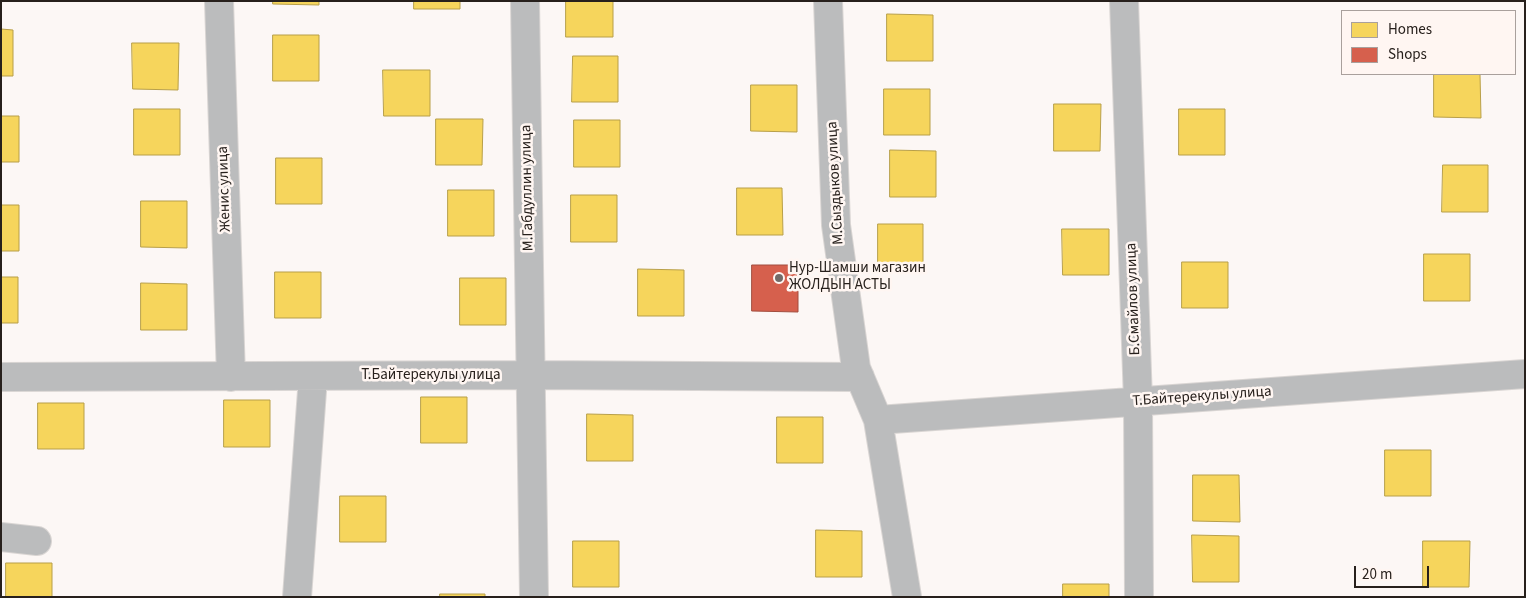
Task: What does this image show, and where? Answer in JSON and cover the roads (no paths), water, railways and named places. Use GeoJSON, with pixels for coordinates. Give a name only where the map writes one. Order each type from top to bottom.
{"type":"FeatureCollection","features":[{"type":"Feature","properties":{"kind":"street","name":"Женис улица"},"geometry":{"type":"LineString","coordinates":[[219,1],[231,377]]}},
{"type":"Feature","properties":{"kind":"street","name":"М.Габдуллин улица"},"geometry":{"type":"LineString","coordinates":[[524,1],[534,597]]}},
{"type":"Feature","properties":{"kind":"street","name":"М.Сыздыков улица"},"geometry":{"type":"LineString","coordinates":[[828,1],[836,225],[856,368],[878,420],[907,597]]}},
{"type":"Feature","properties":{"kind":"street","name":"Б.Смайлов улица"},"geometry":{"type":"LineString","coordinates":[[1124,1],[1138,401],[1140,597]]}},
{"type":"Feature","properties":{"kind":"street","name":"Т.Байтерекулы улица"},"geometry":{"type":"LineString","coordinates":[[878,420],[1525,374]]}},
{"type":"Feature","properties":{"kind":"street","name":"Т.Байтерекулы улица"},"geometry":{"type":"LineString","coordinates":[[1,377],[531,375],[860,377]]}},
{"type":"Feature","properties":{"kind":"street"},"geometry":{"type":"LineString","coordinates":[[297,597],[313,377]]}},
{"type":"Feature","properties":{"kind":"street"},"geometry":{"type":"LineString","coordinates":[[1,537],[37,541]]}},
{"type":"Feature","properties":{"kind":"place","name":"Нур-Шамши магазин ЖОЛДЫН АСТЫ"},"geometry":{"type":"Point","coordinates":[779,278]}}]}
